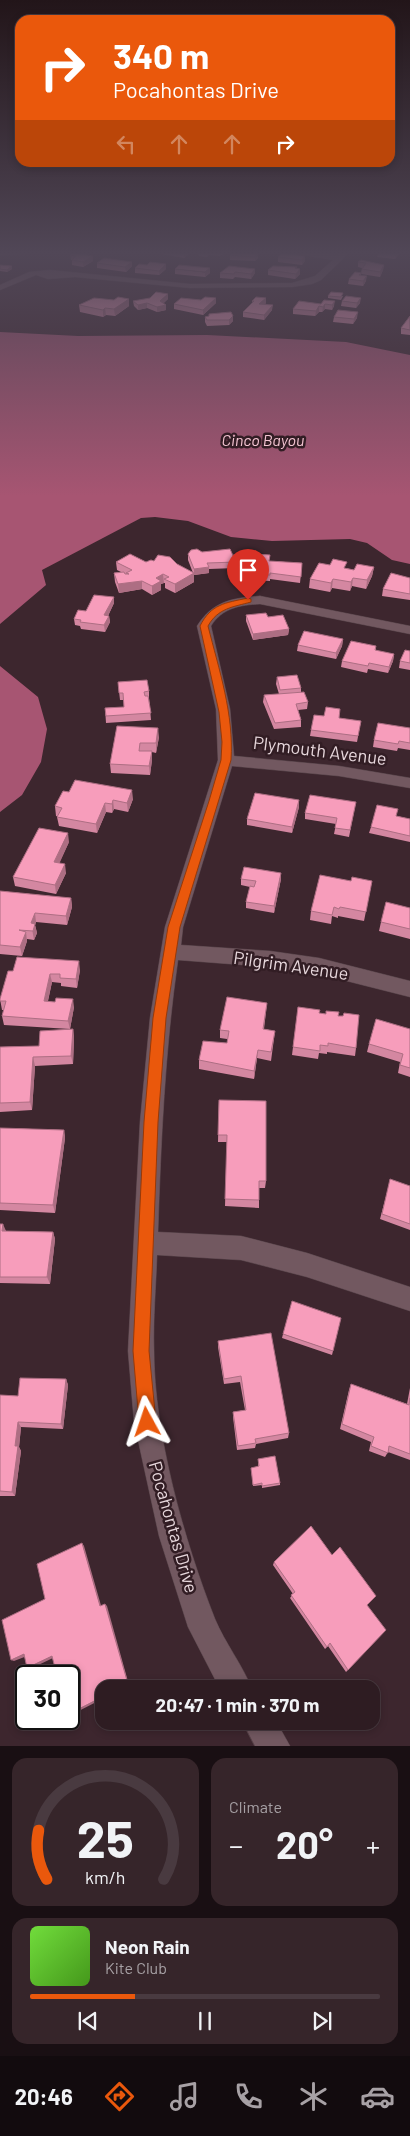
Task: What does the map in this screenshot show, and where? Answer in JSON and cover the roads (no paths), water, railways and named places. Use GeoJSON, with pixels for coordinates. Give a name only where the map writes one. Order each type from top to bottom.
{"type":"FeatureCollection","features":[{"type":"Feature","properties":{"kind":"street","name":"Pocahontas Drive"},"geometry":{"type":"LineString","coordinates":[[232,1680],[203,1627],[173,1536],[147,1422],[141,1351],[151,1122],[160,1018],[174,927],[226,760],[227,742],[224,712],[204,626],[209,617],[216,611],[237,602],[260,600],[410,630]]}},
{"type":"Feature","properties":{"kind":"street","name":"Plymouth Avenue"},"geometry":{"type":"LineString","coordinates":[[226,760],[339,771],[410,783]]}},
{"type":"Feature","properties":{"kind":"street","name":"Pilgrim Avenue"},"geometry":{"type":"LineString","coordinates":[[170,952],[270,959],[319,966],[410,989]]}},
{"type":"Feature","properties":{"kind":"street"},"geometry":{"type":"LineString","coordinates":[[146,1243],[241,1248],[307,1265],[410,1299]]}},
{"type":"Feature","properties":{"kind":"street"},"geometry":{"type":"LineString","coordinates":[[263,1730],[274,1746]]}},
{"type":"Feature","properties":{"kind":"water","name":"Cinco Bayou"},"geometry":{"type":"Polygon","coordinates":[[[0,332],[78,336],[207,335],[346,342],[410,355],[410,564],[392,560],[367,543],[350,539],[272,541],[231,537],[188,521],[155,517],[141,518],[42,570],[46,585],[0,624],[0,332]]]}},
{"type":"Feature","properties":{"kind":"water"},"geometry":{"type":"Polygon","coordinates":[[[0,666],[38,697],[47,729],[41,762],[22,795],[0,812],[0,666]]]}}]}
